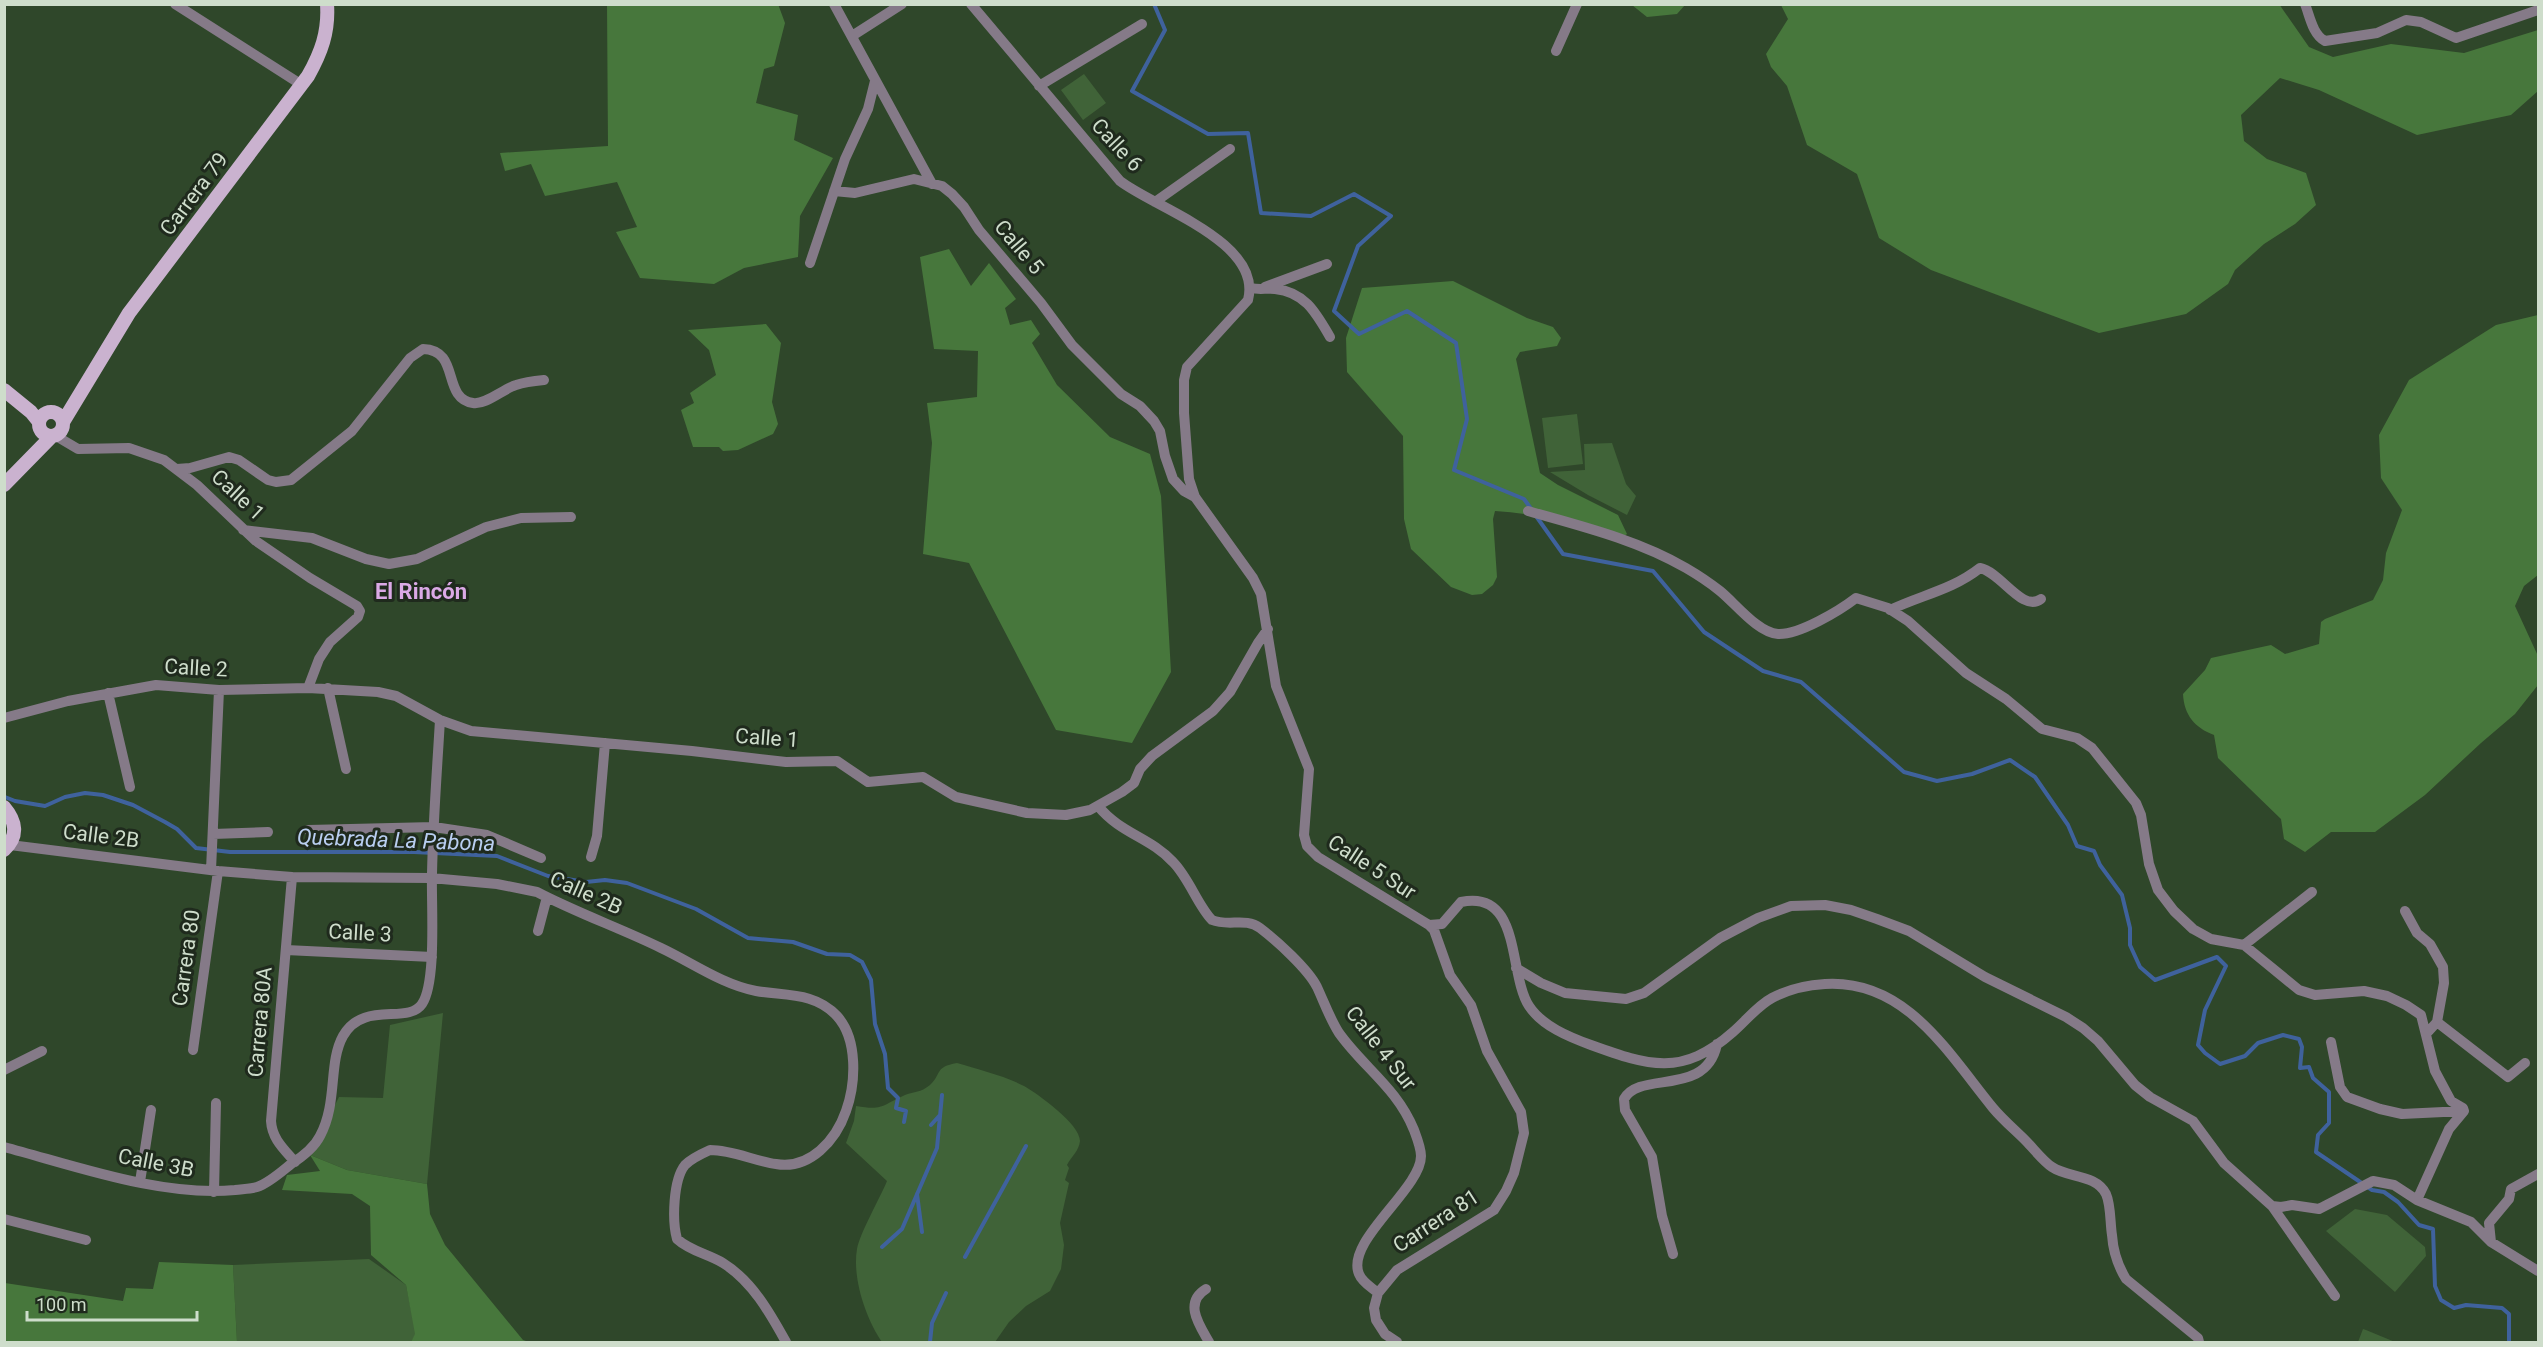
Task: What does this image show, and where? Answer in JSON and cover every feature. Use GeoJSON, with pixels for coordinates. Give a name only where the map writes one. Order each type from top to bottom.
{"type":"FeatureCollection","features":[{"type":"Feature","properties":{"kind":"main road","name":"Carrera 79"},"geometry":{"type":"LineString","coordinates":[[52,425],[76,401],[129,313],[302,85],[323,45],[328,17],[327,4]]}},
{"type":"Feature","properties":{"kind":"main road","name":"Calle 1"},"geometry":{"type":"LineString","coordinates":[[4,390],[52,425]]}},
{"type":"Feature","properties":{"kind":"main road"},"geometry":{"type":"LineString","coordinates":[[4,485],[39,452],[52,425]]}},
{"type":"Feature","properties":{"kind":"main road"},"geometry":{"type":"LineString","coordinates":[[4,807],[15,824],[14,835],[7,847]]}},
{"type":"Feature","properties":{"kind":"street"},"geometry":{"type":"LineString","coordinates":[[175,4],[302,85]]}},
{"type":"Feature","properties":{"kind":"street","name":"Calle 5"},"geometry":{"type":"LineString","coordinates":[[834,4],[932,184],[942,186],[964,207],[979,230],[1041,303],[1072,345],[1121,394],[1148,414],[1160,431],[1173,479],[1184,491],[1195,497]]}},
{"type":"Feature","properties":{"kind":"street"},"geometry":{"type":"LineString","coordinates":[[852,36],[902,4]]}},
{"type":"Feature","properties":{"kind":"street","name":"Calle 6"},"geometry":{"type":"LineString","coordinates":[[971,4],[1120,181],[1194,222],[1226,248],[1244,270],[1255,289]]}},
{"type":"Feature","properties":{"kind":"street"},"geometry":{"type":"LineString","coordinates":[[1556,51],[1577,4]]}},
{"type":"Feature","properties":{"kind":"street"},"geometry":{"type":"LineString","coordinates":[[2305,4],[2315,31],[2319,38],[2325,41],[2377,33],[2406,20],[2421,22],[2456,38],[2538,10]]}},
{"type":"Feature","properties":{"kind":"street"},"geometry":{"type":"LineString","coordinates":[[1039,86],[1142,24]]}},
{"type":"Feature","properties":{"kind":"street"},"geometry":{"type":"LineString","coordinates":[[810,262],[845,159],[868,109],[875,81]]}},
{"type":"Feature","properties":{"kind":"street"},"geometry":{"type":"LineString","coordinates":[[1155,202],[1230,149]]}},
{"type":"Feature","properties":{"kind":"street"},"geometry":{"type":"LineString","coordinates":[[834,191],[855,193],[914,179],[932,184]]}},
{"type":"Feature","properties":{"kind":"street"},"geometry":{"type":"LineString","coordinates":[[1195,497],[1186,459],[1184,380],[1187,368],[1245,304],[1255,289],[1327,264]]}},
{"type":"Feature","properties":{"kind":"street"},"geometry":{"type":"LineString","coordinates":[[1255,289],[1283,290],[1303,299],[1312,308],[1330,337]]}},
{"type":"Feature","properties":{"kind":"street"},"geometry":{"type":"LineString","coordinates":[[177,469],[190,468],[229,457],[239,460],[268,480],[276,482],[291,480],[352,431],[410,358],[423,349],[438,351],[444,356],[459,395],[473,403],[481,402],[515,385],[544,380]]}},
{"type":"Feature","properties":{"kind":"street","name":"Calle 1"},"geometry":{"type":"LineString","coordinates":[[52,425],[78,449],[122,447],[137,449],[177,469],[204,491],[242,530],[300,572],[359,609],[359,615],[330,642],[319,659],[308,688]]}},
{"type":"Feature","properties":{"kind":"street","name":"Calle 5 Sur"},"geometry":{"type":"LineString","coordinates":[[1195,497],[1258,586],[1280,699],[1309,769],[1304,827],[1307,846],[1318,857],[1429,925],[1436,933],[1450,975],[1472,1005],[1486,1051],[1521,1112],[1524,1133],[1519,1157]]}},
{"type":"Feature","properties":{"kind":"street"},"geometry":{"type":"LineString","coordinates":[[1528,511],[1606,534],[1686,568],[1721,591],[1763,628],[1777,634],[1791,632],[1839,611],[1856,598],[1890,610],[1908,621],[1966,673],[2006,699],[2032,723],[2042,729],[2077,738],[2092,748],[2136,803],[2141,815],[2149,864],[2156,885],[2174,911],[2193,929],[2211,939],[2244,945],[2299,990],[2315,995],[2364,991],[2387,996],[2421,1015],[2434,1071],[2451,1101],[2464,1111]]}},
{"type":"Feature","properties":{"kind":"street"},"geometry":{"type":"LineString","coordinates":[[242,530],[312,538],[366,559],[389,564],[417,559],[486,527],[521,518],[571,517]]}},
{"type":"Feature","properties":{"kind":"street"},"geometry":{"type":"LineString","coordinates":[[1890,610],[1911,600],[1947,589],[1980,568],[2001,580],[2025,602],[2031,603],[2041,599]]}},
{"type":"Feature","properties":{"kind":"street","name":"Calle 1"},"geometry":{"type":"LineString","coordinates":[[389,695],[410,702],[440,720],[471,731],[786,762],[837,761],[868,782],[923,777],[956,797],[1035,814],[1074,814],[1098,806],[1129,787],[1152,756],[1204,718],[1225,698],[1268,629]]}},
{"type":"Feature","properties":{"kind":"street","name":"Calle 2"},"geometry":{"type":"LineString","coordinates":[[4,718],[108,693],[156,685],[219,690],[328,688],[389,695]]}},
{"type":"Feature","properties":{"kind":"street"},"geometry":{"type":"LineString","coordinates":[[328,688],[345,769]]}},
{"type":"Feature","properties":{"kind":"street","name":"Carrera 80"},"geometry":{"type":"LineString","coordinates":[[193,1050],[215,871],[212,858],[219,690]]}},
{"type":"Feature","properties":{"kind":"street"},"geometry":{"type":"LineString","coordinates":[[108,693],[130,787]]}},
{"type":"Feature","properties":{"kind":"street","name":"Calle 3B"},"geometry":{"type":"LineString","coordinates":[[4,1147],[140,1182],[174,1189],[214,1192],[257,1187],[295,1162],[319,1138],[331,1110],[339,1045],[345,1032],[367,1016],[408,1014],[417,1010],[424,1002],[432,957],[432,861],[440,720]]}},
{"type":"Feature","properties":{"kind":"street"},"geometry":{"type":"LineString","coordinates":[[591,857],[597,836],[604,743]]}},
{"type":"Feature","properties":{"kind":"street","name":"Calle 4 Sur"},"geometry":{"type":"LineString","coordinates":[[1098,806],[1118,826],[1151,844],[1173,861],[1212,920],[1225,923],[1251,922],[1281,946],[1311,978],[1335,1026],[1346,1042],[1400,1101],[1415,1132],[1421,1155],[1420,1167],[1382,1218],[1358,1257],[1360,1277],[1378,1293]]}},
{"type":"Feature","properties":{"kind":"street","name":"Calle 2B"},"geometry":{"type":"LineString","coordinates":[[308,830],[434,827],[487,835],[541,858]]}},
{"type":"Feature","properties":{"kind":"street"},"geometry":{"type":"LineString","coordinates":[[213,838],[268,832]]}},
{"type":"Feature","properties":{"kind":"street","name":"Calle 2B"},"geometry":{"type":"LineString","coordinates":[[7,847],[215,871],[292,877],[432,878],[517,887],[547,897],[754,991],[811,998],[821,1003],[837,1016],[852,1046],[851,1088],[846,1112],[826,1147],[804,1162],[779,1165],[710,1150],[686,1165],[680,1173],[674,1207],[677,1239],[684,1246],[724,1263],[752,1289],[765,1305],[786,1342]]}},
{"type":"Feature","properties":{"kind":"street","name":"Carrera 80A"},"geometry":{"type":"LineString","coordinates":[[292,877],[272,1130],[276,1140],[295,1162]]}},
{"type":"Feature","properties":{"kind":"street"},"geometry":{"type":"LineString","coordinates":[[2244,945],[2312,892]]}},
{"type":"Feature","properties":{"kind":"street"},"geometry":{"type":"LineString","coordinates":[[538,931],[547,897]]}},
{"type":"Feature","properties":{"kind":"street"},"geometry":{"type":"LineString","coordinates":[[1429,925],[1438,926],[1446,922],[1453,909],[1461,902],[1478,901],[1489,905],[1500,913],[1507,924],[1522,993],[1534,1012],[1556,1029],[1592,1046],[1641,1061],[1666,1065],[1680,1062],[1717,1044],[1770,999],[1809,984],[1861,986],[1896,1000],[1953,1056],[1994,1109],[2053,1168],[2097,1184],[2106,1194],[2112,1239],[2120,1269],[2126,1279],[2198,1338],[2199,1342]]}},
{"type":"Feature","properties":{"kind":"street"},"geometry":{"type":"LineString","coordinates":[[1516,968],[1541,983],[1565,993],[1626,999],[1644,993],[1703,949],[1758,918],[1791,906],[1825,905],[1851,910],[1909,932],[1985,977],[2066,1017],[2083,1028],[2098,1041],[2135,1085],[2150,1097],[2193,1121],[2223,1162],[2272,1206],[2335,1296]]}},
{"type":"Feature","properties":{"kind":"street"},"geometry":{"type":"LineString","coordinates":[[2405,911],[2417,933],[2430,944],[2442,962],[2444,983],[2437,1022],[2427,1033]]}},
{"type":"Feature","properties":{"kind":"street","name":"Calle 3"},"geometry":{"type":"LineString","coordinates":[[286,950],[432,957]]}},
{"type":"Feature","properties":{"kind":"street"},"geometry":{"type":"LineString","coordinates":[[2437,1022],[2508,1077],[2525,1063]]}},
{"type":"Feature","properties":{"kind":"street"},"geometry":{"type":"LineString","coordinates":[[2331,1042],[2340,1088],[2347,1096],[2380,1109],[2402,1114],[2464,1111]]}},
{"type":"Feature","properties":{"kind":"street"},"geometry":{"type":"LineString","coordinates":[[1673,1254],[1662,1216],[1652,1157],[1625,1110],[1624,1099],[1633,1090],[1677,1081],[1698,1072],[1713,1059],[1717,1044]]}},
{"type":"Feature","properties":{"kind":"street"},"geometry":{"type":"LineString","coordinates":[[4,1070],[42,1051]]}},
{"type":"Feature","properties":{"kind":"street"},"geometry":{"type":"LineString","coordinates":[[214,1192],[216,1103]]}},
{"type":"Feature","properties":{"kind":"street"},"geometry":{"type":"LineString","coordinates":[[140,1182],[151,1110]]}},
{"type":"Feature","properties":{"kind":"street"},"geometry":{"type":"LineString","coordinates":[[2417,1200],[2449,1129],[2464,1111]]}},
{"type":"Feature","properties":{"kind":"street","name":"Carrera 81"},"geometry":{"type":"LineString","coordinates":[[1378,1293],[1397,1270],[1494,1210],[1506,1191],[1519,1157]]}},
{"type":"Feature","properties":{"kind":"street"},"geometry":{"type":"LineString","coordinates":[[2491,1242],[2488,1222],[2509,1199],[2512,1187],[2538,1174]]}},
{"type":"Feature","properties":{"kind":"street"},"geometry":{"type":"LineString","coordinates":[[2272,1206],[2292,1205],[2319,1209],[2373,1180],[2394,1185],[2417,1200],[2472,1222],[2491,1242],[2538,1271]]}},
{"type":"Feature","properties":{"kind":"street"},"geometry":{"type":"LineString","coordinates":[[4,1219],[86,1240]]}},
{"type":"Feature","properties":{"kind":"street"},"geometry":{"type":"LineString","coordinates":[[1206,1289],[1196,1299],[1194,1308],[1197,1320],[1209,1342]]}},
{"type":"Feature","properties":{"kind":"street"},"geometry":{"type":"LineString","coordinates":[[1378,1293],[1374,1308],[1376,1320],[1385,1334],[1397,1342]]}},
{"type":"Feature","properties":{"kind":"green space"},"geometry":{"type":"Polygon","coordinates":[[[778,4],[785,23],[774,66],[764,69],[756,103],[798,115],[794,140],[833,158],[800,216],[798,257],[744,268],[714,284],[640,278],[616,232],[637,227],[617,182],[545,196],[531,164],[505,171],[500,153],[608,146],[607,5],[778,4]]]}},
{"type":"Feature","properties":{"kind":"green space"},"geometry":{"type":"Polygon","coordinates":[[[2279,4],[2309,47],[2333,57],[2391,44],[2464,53],[2538,30],[2538,91],[2511,115],[2417,135],[2319,90],[2280,78],[2241,115],[2244,141],[2267,159],[2306,173],[2316,205],[2295,224],[2264,244],[2235,270],[2228,284],[2186,314],[2099,333],[1931,270],[1879,238],[1857,174],[1807,145],[1787,86],[1771,67],[1766,54],[1788,19],[1781,5],[2279,4]]]}},
{"type":"Feature","properties":{"kind":"green space"},"geometry":{"type":"Polygon","coordinates":[[[1632,5],[1685,5],[1677,14],[1647,17],[1632,5]]]}},
{"type":"Feature","properties":{"kind":"green space"},"geometry":{"type":"Polygon","coordinates":[[[1084,74],[1106,103],[1083,120],[1061,90],[1084,74]]]}},
{"type":"Feature","properties":{"kind":"green space"},"geometry":{"type":"Polygon","coordinates":[[[949,249],[971,286],[989,263],[1016,299],[1005,308],[1010,325],[1031,320],[1040,334],[1032,343],[1057,385],[1110,437],[1150,454],[1161,496],[1171,672],[1132,743],[1056,730],[969,563],[923,554],[932,443],[927,403],[977,397],[978,351],[934,349],[920,257],[949,249]]]}},
{"type":"Feature","properties":{"kind":"green space"},"geometry":{"type":"Polygon","coordinates":[[[1453,281],[1527,318],[1553,327],[1561,338],[1557,346],[1520,352],[1516,359],[1540,473],[1558,485],[1618,515],[1627,534],[1623,537],[1560,520],[1495,511],[1493,519],[1497,577],[1493,585],[1482,594],[1472,595],[1451,587],[1411,549],[1404,519],[1403,436],[1347,372],[1346,338],[1362,288],[1453,281]]]}},
{"type":"Feature","properties":{"kind":"green space"},"geometry":{"type":"Polygon","coordinates":[[[2538,315],[2538,575],[2524,586],[2515,606],[2538,656],[2538,685],[2515,714],[2425,795],[2375,832],[2331,832],[2305,852],[2284,839],[2281,819],[2218,758],[2214,735],[2201,729],[2192,720],[2188,714],[2183,694],[2205,670],[2211,658],[2271,645],[2285,654],[2319,644],[2321,622],[2373,600],[2383,580],[2386,553],[2402,510],[2381,478],[2379,435],[2409,380],[2496,325],[2538,315]]]}},
{"type":"Feature","properties":{"kind":"green space"},"geometry":{"type":"Polygon","coordinates":[[[766,324],[781,343],[772,402],[778,424],[773,434],[738,450],[723,451],[719,447],[693,447],[681,410],[694,403],[690,393],[716,375],[709,350],[688,330],[766,324]]]}},
{"type":"Feature","properties":{"kind":"green space"},"geometry":{"type":"Polygon","coordinates":[[[1577,414],[1583,464],[1548,468],[1542,418],[1577,414]]]}},
{"type":"Feature","properties":{"kind":"green space"},"geometry":{"type":"Polygon","coordinates":[[[1612,443],[1626,484],[1636,496],[1627,515],[1550,472],[1585,470],[1584,444],[1612,443]]]}},
{"type":"Feature","properties":{"kind":"green space"},"geometry":{"type":"Polygon","coordinates":[[[443,1013],[427,1184],[347,1170],[310,1155],[339,1097],[383,1098],[390,1025],[443,1013]]]}},
{"type":"Feature","properties":{"kind":"green space"},"geometry":{"type":"Polygon","coordinates":[[[957,1063],[1024,1086],[1066,1118],[1078,1134],[1079,1145],[1067,1165],[1069,1168],[1065,1180],[1069,1183],[1060,1223],[1064,1245],[1061,1269],[1050,1291],[1026,1306],[1009,1322],[995,1342],[882,1342],[862,1298],[858,1285],[856,1260],[862,1234],[887,1181],[846,1143],[854,1121],[856,1106],[878,1107],[923,1089],[934,1081],[942,1069],[957,1063]]]}},
{"type":"Feature","properties":{"kind":"green space"},"geometry":{"type":"Polygon","coordinates":[[[310,1155],[347,1170],[427,1184],[430,1214],[445,1245],[523,1340],[529,1342],[411,1342],[415,1334],[406,1285],[371,1255],[370,1206],[352,1194],[282,1190],[287,1175],[320,1171],[310,1155]]]}},
{"type":"Feature","properties":{"kind":"green space"},"geometry":{"type":"Polygon","coordinates":[[[2355,1209],[2387,1215],[2425,1247],[2426,1256],[2395,1292],[2326,1231],[2355,1209]]]}},
{"type":"Feature","properties":{"kind":"green space"},"geometry":{"type":"Polygon","coordinates":[[[369,1259],[406,1285],[416,1334],[411,1342],[237,1342],[233,1265],[369,1259]]]}},
{"type":"Feature","properties":{"kind":"green space"},"geometry":{"type":"Polygon","coordinates":[[[159,1262],[233,1265],[237,1342],[5,1342],[5,1283],[123,1301],[126,1288],[153,1289],[159,1262]]]}},
{"type":"Feature","properties":{"kind":"green space"},"geometry":{"type":"Polygon","coordinates":[[[2363,1329],[2366,1330],[2395,1342],[2358,1342],[2363,1329]]]}},
{"type":"Feature","properties":{"kind":"waterway"},"geometry":{"type":"LineString","coordinates":[[1154,4],[1165,30],[1132,91],[1208,134],[1248,133],[1261,213],[1311,216],[1354,194],[1391,216],[1358,246],[1334,311],[1359,334],[1407,311],[1456,343],[1467,419],[1454,470],[1524,499],[1532,510]]}},
{"type":"Feature","properties":{"kind":"waterway"},"geometry":{"type":"LineString","coordinates":[[1536,516],[1563,554],[1653,571],[1704,632],[1763,671],[1801,682],[1904,772],[1937,781],[1972,774],[2010,760],[2035,777],[2068,825],[2077,846],[2094,851],[2100,865],[2122,895],[2130,928],[2130,945],[2140,967],[2155,980],[2217,957],[2226,966],[2205,1010],[2198,1045],[2220,1064],[2245,1056],[2258,1043],[2283,1035],[2299,1039],[2302,1047],[2300,1068],[2309,1067],[2313,1078],[2329,1092],[2329,1123],[2318,1135],[2316,1152],[2372,1190],[2384,1192],[2398,1202],[2419,1225],[2433,1229],[2435,1286],[2441,1300],[2454,1308],[2466,1305],[2502,1308],[2509,1314],[2509,1342]]}},
{"type":"Feature","properties":{"kind":"waterway","name":"Quebrada La Pabona"},"geometry":{"type":"LineString","coordinates":[[5,797],[45,806],[65,797],[85,793],[103,795],[133,805],[165,822],[177,829],[196,848],[230,852],[414,852],[497,856],[548,876],[586,882],[605,880],[627,883],[696,909],[748,938],[793,942],[827,954],[850,955],[862,962],[871,980],[875,1024],[885,1054],[888,1088],[898,1098],[896,1108],[906,1111],[904,1122]]}},
{"type":"Feature","properties":{"kind":"waterway"},"geometry":{"type":"LineString","coordinates":[[882,1247],[902,1229],[937,1148],[942,1095]]}},
{"type":"Feature","properties":{"kind":"waterway"},"geometry":{"type":"LineString","coordinates":[[931,1125],[940,1115]]}},
{"type":"Feature","properties":{"kind":"waterway"},"geometry":{"type":"LineString","coordinates":[[965,1257],[1026,1146]]}},
{"type":"Feature","properties":{"kind":"waterway"},"geometry":{"type":"LineString","coordinates":[[917,1194],[922,1232]]}},
{"type":"Feature","properties":{"kind":"waterway"},"geometry":{"type":"LineString","coordinates":[[930,1342],[932,1323],[946,1293]]}},
{"type":"Feature","properties":{"kind":"district","name":"El Rincón"},"geometry":{"type":"Point","coordinates":[421,591]}}]}
